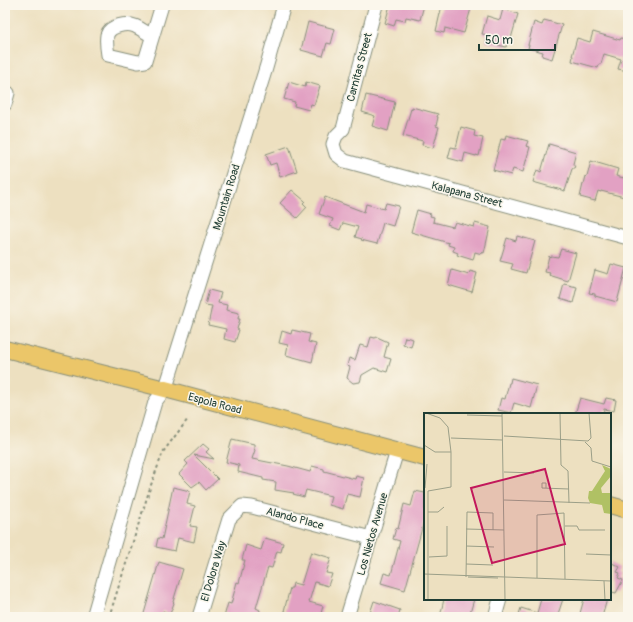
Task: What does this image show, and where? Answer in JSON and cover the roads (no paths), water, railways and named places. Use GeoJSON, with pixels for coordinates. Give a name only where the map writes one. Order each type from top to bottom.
{"type":"FeatureCollection","features":[{"type":"Feature","properties":{"kind":"main road","name":"Espola Road"},"geometry":{"type":"LineString","coordinates":[[5,348],[424,458]]}},
{"type":"Feature","properties":{"kind":"main road"},"geometry":{"type":"LineString","coordinates":[[611,505],[628,510]]}},
{"type":"Feature","properties":{"kind":"street"},"geometry":{"type":"LineString","coordinates":[[152,36],[162,5]]}},
{"type":"Feature","properties":{"kind":"street","name":"Mountain Road"},"geometry":{"type":"LineString","coordinates":[[93,617],[155,402],[165,389],[168,381],[262,82],[284,5]]}},
{"type":"Feature","properties":{"kind":"street","name":"Carnitas Street"},"geometry":{"type":"LineString","coordinates":[[343,129],[376,5]]}},
{"type":"Feature","properties":{"kind":"street","name":"Kalapana Street"},"geometry":{"type":"LineString","coordinates":[[343,129],[336,136],[333,144],[336,154],[344,161],[628,238]]}},
{"type":"Feature","properties":{"kind":"street","name":"Los Nietos Avenue"},"geometry":{"type":"LineString","coordinates":[[347,617],[397,451]]}},
{"type":"Feature","properties":{"kind":"street","name":"Alando Place"},"geometry":{"type":"LineString","coordinates":[[227,525],[229,518],[242,506],[252,506],[371,538]]}},
{"type":"Feature","properties":{"kind":"street","name":"El Dolora Way"},"geometry":{"type":"LineString","coordinates":[[199,617],[227,525]]}},
{"type":"Feature","properties":{"kind":"street"},"geometry":{"type":"LineString","coordinates":[[495,617],[500,600]]}}]}
